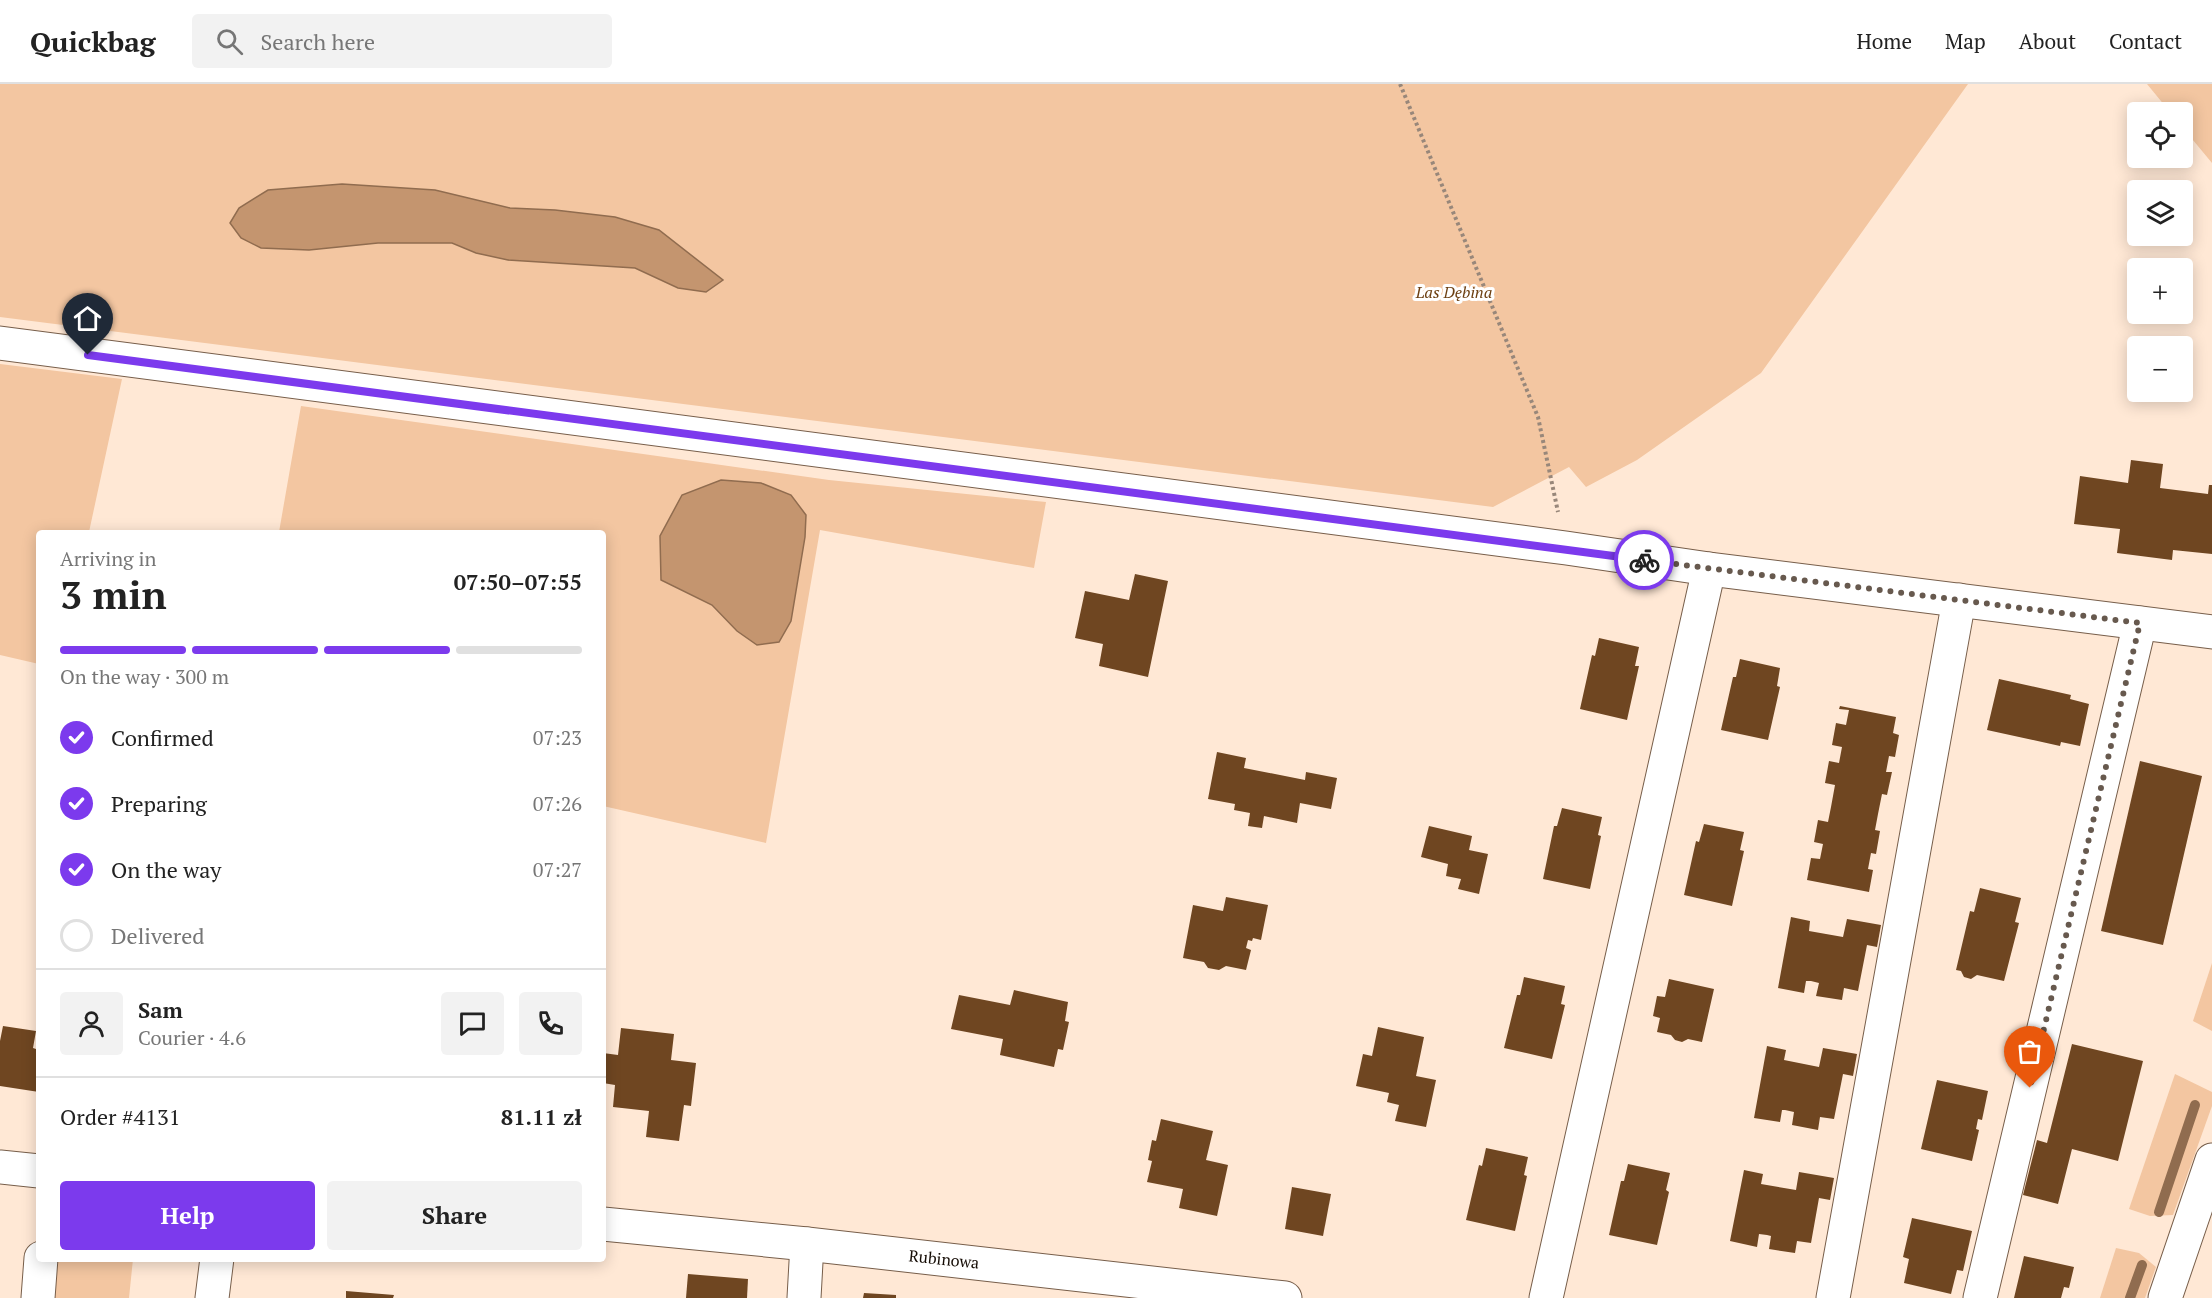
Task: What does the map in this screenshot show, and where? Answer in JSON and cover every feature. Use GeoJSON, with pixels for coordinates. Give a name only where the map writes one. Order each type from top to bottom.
{"type":"FeatureCollection","features":[{"type":"Feature","properties":{"kind":"street"},"geometry":{"type":"LineString","coordinates":[[0,343],[1566,548],[1709,569],[2212,632]]}},
{"type":"Feature","properties":{"kind":"street"},"geometry":{"type":"LineString","coordinates":[[1546,1298],[1709,569]]}},
{"type":"Feature","properties":{"kind":"street"},"geometry":{"type":"LineString","coordinates":[[1833,1298],[1959,600]]}},
{"type":"Feature","properties":{"kind":"street"},"geometry":{"type":"LineString","coordinates":[[1980,1298],[2140,623]]}},
{"type":"Feature","properties":{"kind":"street"},"geometry":{"type":"LineString","coordinates":[[2165,1298],[2212,1160]]}},
{"type":"Feature","properties":{"kind":"street"},"geometry":{"type":"LineString","coordinates":[[0,1167],[36,1171]]}},
{"type":"Feature","properties":{"kind":"street","name":"Rubinowa"},"geometry":{"type":"LineString","coordinates":[[606,1224],[807,1244],[1285,1298]]}},
{"type":"Feature","properties":{"kind":"street"},"geometry":{"type":"LineString","coordinates":[[804,1298],[807,1244]]}},
{"type":"Feature","properties":{"kind":"street"},"geometry":{"type":"LineString","coordinates":[[38,1298],[41,1262]]}},
{"type":"Feature","properties":{"kind":"street"},"geometry":{"type":"LineString","coordinates":[[213,1298],[217,1262]]}},
{"type":"Feature","properties":{"kind":"path"},"geometry":{"type":"LineString","coordinates":[[1400,84],[1538,417],[1566,548]]}},
{"type":"Feature","properties":{"kind":"green space","name":"Las Dębina"},"geometry":{"type":"Polygon","coordinates":[[[0,84],[1968,84],[1761,373],[1637,460],[1586,487],[1569,467],[1493,507],[0,317],[0,84]]]}},
{"type":"Feature","properties":{"kind":"green space"},"geometry":{"type":"Polygon","coordinates":[[[2147,84],[2212,84],[2212,163],[2193,140],[2193,102],[2162,102],[2147,84]]]}},
{"type":"Feature","properties":{"kind":"green space"},"geometry":{"type":"Polygon","coordinates":[[[0,364],[122,379],[89,530],[36,530],[36,663],[0,655],[0,364]]]}},
{"type":"Feature","properties":{"kind":"green space"},"geometry":{"type":"Polygon","coordinates":[[[301,406],[829,480],[1046,502],[1034,568],[820,530],[766,843],[606,807],[606,530],[279,530],[301,406]]]}},
{"type":"Feature","properties":{"kind":"green space"},"geometry":{"type":"Polygon","coordinates":[[[2212,963],[2212,1031],[2193,1021],[2212,963]]]}},
{"type":"Feature","properties":{"kind":"green space"},"geometry":{"type":"Polygon","coordinates":[[[2175,1074],[2212,1092],[2212,1106],[2173,1215],[2150,1216],[2129,1209],[2175,1074]]]}},
{"type":"Feature","properties":{"kind":"green space"},"geometry":{"type":"Polygon","coordinates":[[[2116,1248],[2139,1253],[2156,1267],[2145,1298],[2100,1298],[2116,1248]]]}},
{"type":"Feature","properties":{"kind":"green space"},"geometry":{"type":"Polygon","coordinates":[[[57,1262],[133,1262],[129,1298],[54,1298],[57,1262]]]}},
{"type":"Feature","properties":{"kind":"shaded area"},"geometry":{"type":"Polygon","coordinates":[[[342,184],[435,190],[510,208],[555,210],[615,217],[659,230],[723,280],[706,292],[678,288],[635,268],[508,260],[476,253],[452,243],[378,243],[309,250],[261,248],[241,238],[230,223],[239,208],[268,190],[342,184]]]}},
{"type":"Feature","properties":{"kind":"shaded area"},"geometry":{"type":"Polygon","coordinates":[[[721,480],[761,483],[791,495],[806,515],[805,537],[791,621],[779,642],[757,645],[737,631],[712,605],[661,580],[660,536],[682,495],[721,480]]]}},
{"type":"Feature","properties":{"kind":"building"},"geometry":{"type":"Polygon","coordinates":[[[2131,460],[2163,464],[2160,488],[2208,494],[2209,485],[2212,485],[2212,554],[2173,550],[2172,560],[2117,553],[2120,529],[2074,524],[2080,476],[2128,483],[2131,460]]]}},
{"type":"Feature","properties":{"kind":"building"},"geometry":{"type":"Polygon","coordinates":[[[1135,574],[1168,581],[1148,677],[1099,666],[1103,644],[1075,638],[1085,591],[1129,600],[1135,574]]]}},
{"type":"Feature","properties":{"kind":"building"},"geometry":{"type":"Polygon","coordinates":[[[1599,638],[1639,647],[1635,666],[1639,666],[1627,720],[1580,709],[1592,655],[1595,656],[1599,638]]]}},
{"type":"Feature","properties":{"kind":"building"},"geometry":{"type":"Polygon","coordinates":[[[1740,659],[1780,668],[1777,686],[1780,687],[1768,740],[1721,730],[1733,677],[1736,677],[1740,659]]]}},
{"type":"Feature","properties":{"kind":"building"},"geometry":{"type":"Polygon","coordinates":[[[1999,679],[2071,695],[2070,699],[2089,704],[2080,746],[2061,742],[2060,746],[1987,730],[1999,679]]]}},
{"type":"Feature","properties":{"kind":"building"},"geometry":{"type":"Polygon","coordinates":[[[1840,706],[1896,717],[1893,733],[1899,735],[1895,757],[1889,756],[1886,772],[1892,772],[1887,795],[1882,794],[1878,814],[1875,830],[1880,831],[1876,854],[1871,853],[1868,869],[1873,870],[1869,892],[1807,880],[1811,858],[1820,859],[1823,844],[1814,842],[1818,820],[1828,822],[1831,807],[1835,785],[1825,783],[1829,761],[1839,763],[1842,747],[1832,745],[1836,723],[1846,725],[1849,710],[1839,709],[1840,706]]]}},
{"type":"Feature","properties":{"kind":"building"},"geometry":{"type":"Polygon","coordinates":[[[1217,752],[1246,758],[1244,768],[1305,780],[1306,772],[1337,778],[1331,809],[1300,803],[1297,823],[1264,816],[1262,828],[1248,826],[1250,813],[1234,810],[1235,804],[1208,799],[1217,752]]]}},
{"type":"Feature","properties":{"kind":"building"},"geometry":{"type":"Polygon","coordinates":[[[2140,761],[2202,776],[2163,945],[2101,931],[2140,761]]]}},
{"type":"Feature","properties":{"kind":"building"},"geometry":{"type":"Polygon","coordinates":[[[1562,808],[1602,817],[1598,835],[1601,836],[1590,889],[1543,879],[1554,826],[1557,826],[1562,808]]]}},
{"type":"Feature","properties":{"kind":"building"},"geometry":{"type":"Polygon","coordinates":[[[1704,824],[1744,832],[1740,850],[1744,851],[1732,906],[1684,895],[1696,841],[1699,842],[1704,824]]]}},
{"type":"Feature","properties":{"kind":"building"},"geometry":{"type":"Polygon","coordinates":[[[1429,826],[1472,836],[1469,850],[1488,854],[1479,894],[1458,889],[1461,879],[1446,876],[1448,864],[1421,857],[1429,826]]]}},
{"type":"Feature","properties":{"kind":"building"},"geometry":{"type":"Polygon","coordinates":[[[1980,888],[2021,898],[2015,922],[2019,923],[2004,981],[1977,975],[1971,979],[1964,977],[1961,971],[1956,970],[1970,911],[1974,912],[1980,888]]]}},
{"type":"Feature","properties":{"kind":"building"},"geometry":{"type":"Polygon","coordinates":[[[1226,897],[1268,905],[1261,940],[1253,938],[1252,941],[1248,940],[1246,948],[1251,950],[1246,970],[1226,966],[1219,970],[1208,968],[1204,962],[1183,958],[1193,905],[1223,911],[1226,897]]]}},
{"type":"Feature","properties":{"kind":"building"},"geometry":{"type":"Polygon","coordinates":[[[1791,917],[1810,921],[1809,931],[1843,937],[1847,919],[1881,925],[1877,947],[1867,945],[1858,991],[1844,988],[1842,1000],[1816,996],[1819,983],[1811,981],[1806,981],[1804,993],[1778,988],[1791,917]]]}},
{"type":"Feature","properties":{"kind":"building"},"geometry":{"type":"Polygon","coordinates":[[[1524,977],[1565,986],[1561,1004],[1565,1005],[1552,1059],[1504,1048],[1517,995],[1520,995],[1524,977]]]}},
{"type":"Feature","properties":{"kind":"building"},"geometry":{"type":"Polygon","coordinates":[[[1669,979],[1714,989],[1702,1042],[1688,1039],[1682,1042],[1675,1040],[1671,1035],[1657,1032],[1660,1018],[1653,1016],[1657,996],[1665,997],[1669,979]]]}},
{"type":"Feature","properties":{"kind":"building"},"geometry":{"type":"Polygon","coordinates":[[[1014,990],[1068,1002],[1065,1021],[1069,1022],[1063,1050],[1058,1049],[1054,1067],[1000,1055],[1003,1039],[951,1029],[959,995],[1010,1005],[1014,990]]]}},
{"type":"Feature","properties":{"kind":"building"},"geometry":{"type":"Polygon","coordinates":[[[3,1026],[36,1031],[33,1048],[36,1049],[36,1092],[0,1086],[0,1041],[3,1026]]]}},
{"type":"Feature","properties":{"kind":"building"},"geometry":{"type":"Polygon","coordinates":[[[1378,1027],[1424,1037],[1416,1076],[1436,1080],[1426,1127],[1395,1121],[1399,1105],[1387,1102],[1389,1093],[1356,1086],[1363,1054],[1372,1056],[1378,1027]]]}},
{"type":"Feature","properties":{"kind":"building"},"geometry":{"type":"Polygon","coordinates":[[[621,1028],[674,1034],[671,1060],[696,1063],[691,1106],[684,1105],[679,1141],[646,1137],[649,1111],[613,1107],[615,1085],[606,1084],[606,1053],[618,1055],[621,1028]]]}},
{"type":"Feature","properties":{"kind":"building"},"geometry":{"type":"Polygon","coordinates":[[[2072,1044],[2143,1061],[2118,1161],[2072,1149],[2058,1204],[2023,1195],[2037,1140],[2047,1143],[2072,1044]]]}},
{"type":"Feature","properties":{"kind":"building"},"geometry":{"type":"Polygon","coordinates":[[[1767,1046],[1786,1050],[1784,1060],[1819,1067],[1823,1048],[1857,1054],[1853,1076],[1843,1074],[1834,1119],[1820,1117],[1818,1130],[1792,1125],[1794,1112],[1785,1110],[1782,1110],[1780,1122],[1754,1118],[1767,1046]]]}},
{"type":"Feature","properties":{"kind":"building"},"geometry":{"type":"Polygon","coordinates":[[[1937,1080],[1988,1091],[1982,1120],[1978,1119],[1976,1129],[1979,1130],[1972,1161],[1921,1149],[1937,1080]]]}},
{"type":"Feature","properties":{"kind":"building"},"geometry":{"type":"Polygon","coordinates":[[[1161,1119],[1213,1131],[1206,1160],[1228,1165],[1217,1216],[1179,1208],[1183,1189],[1147,1182],[1152,1161],[1148,1160],[1152,1140],[1156,1141],[1161,1119]]]}},
{"type":"Feature","properties":{"kind":"building"},"geometry":{"type":"Polygon","coordinates":[[[1486,1148],[1528,1157],[1524,1175],[1527,1176],[1515,1231],[1466,1220],[1479,1165],[1482,1166],[1486,1148]]]}},
{"type":"Feature","properties":{"kind":"building"},"geometry":{"type":"Polygon","coordinates":[[[1628,1164],[1670,1173],[1666,1190],[1669,1192],[1657,1245],[1609,1235],[1621,1181],[1624,1181],[1628,1164]]]}},
{"type":"Feature","properties":{"kind":"building"},"geometry":{"type":"Polygon","coordinates":[[[1744,1170],[1763,1174],[1761,1184],[1796,1190],[1799,1172],[1834,1178],[1830,1200],[1819,1198],[1811,1243],[1797,1241],[1795,1253],[1769,1249],[1771,1236],[1767,1235],[1759,1234],[1757,1247],[1730,1241],[1744,1170]]]}},
{"type":"Feature","properties":{"kind":"building"},"geometry":{"type":"Polygon","coordinates":[[[1292,1187],[1331,1194],[1323,1236],[1285,1229],[1292,1187]]]}},
{"type":"Feature","properties":{"kind":"building"},"geometry":{"type":"Polygon","coordinates":[[[1912,1218],[1972,1231],[1963,1271],[1957,1270],[1951,1294],[1904,1283],[1909,1259],[1903,1257],[1912,1218]]]}},
{"type":"Feature","properties":{"kind":"building"},"geometry":{"type":"Polygon","coordinates":[[[2024,1256],[2074,1267],[2069,1288],[2064,1287],[2061,1298],[2014,1298],[2024,1256]]]}},
{"type":"Feature","properties":{"kind":"building"},"geometry":{"type":"Polygon","coordinates":[[[688,1274],[748,1279],[747,1298],[686,1298],[688,1274]]]}},
{"type":"Feature","properties":{"kind":"building"},"geometry":{"type":"Polygon","coordinates":[[[346,1291],[394,1295],[393,1298],[346,1298],[346,1291]]]}},
{"type":"Feature","properties":{"kind":"building"},"geometry":{"type":"Polygon","coordinates":[[[864,1293],[896,1295],[896,1298],[863,1298],[864,1293]]]}},
{"type":"Feature","properties":{"kind":"waterway"},"geometry":{"type":"LineString","coordinates":[[2159,1212],[2195,1105]]}},
{"type":"Feature","properties":{"kind":"waterway"},"geometry":{"type":"LineString","coordinates":[[2130,1298],[2142,1265]]}},
{"type":"Feature","properties":{"kind":"way so far"},"geometry":{"type":"LineString","coordinates":[[1644,560],[2140,623],[2030,1088]]}},
{"type":"Feature","properties":{"kind":"route"},"geometry":{"type":"LineString","coordinates":[[88,355],[1644,560]]}}]}
